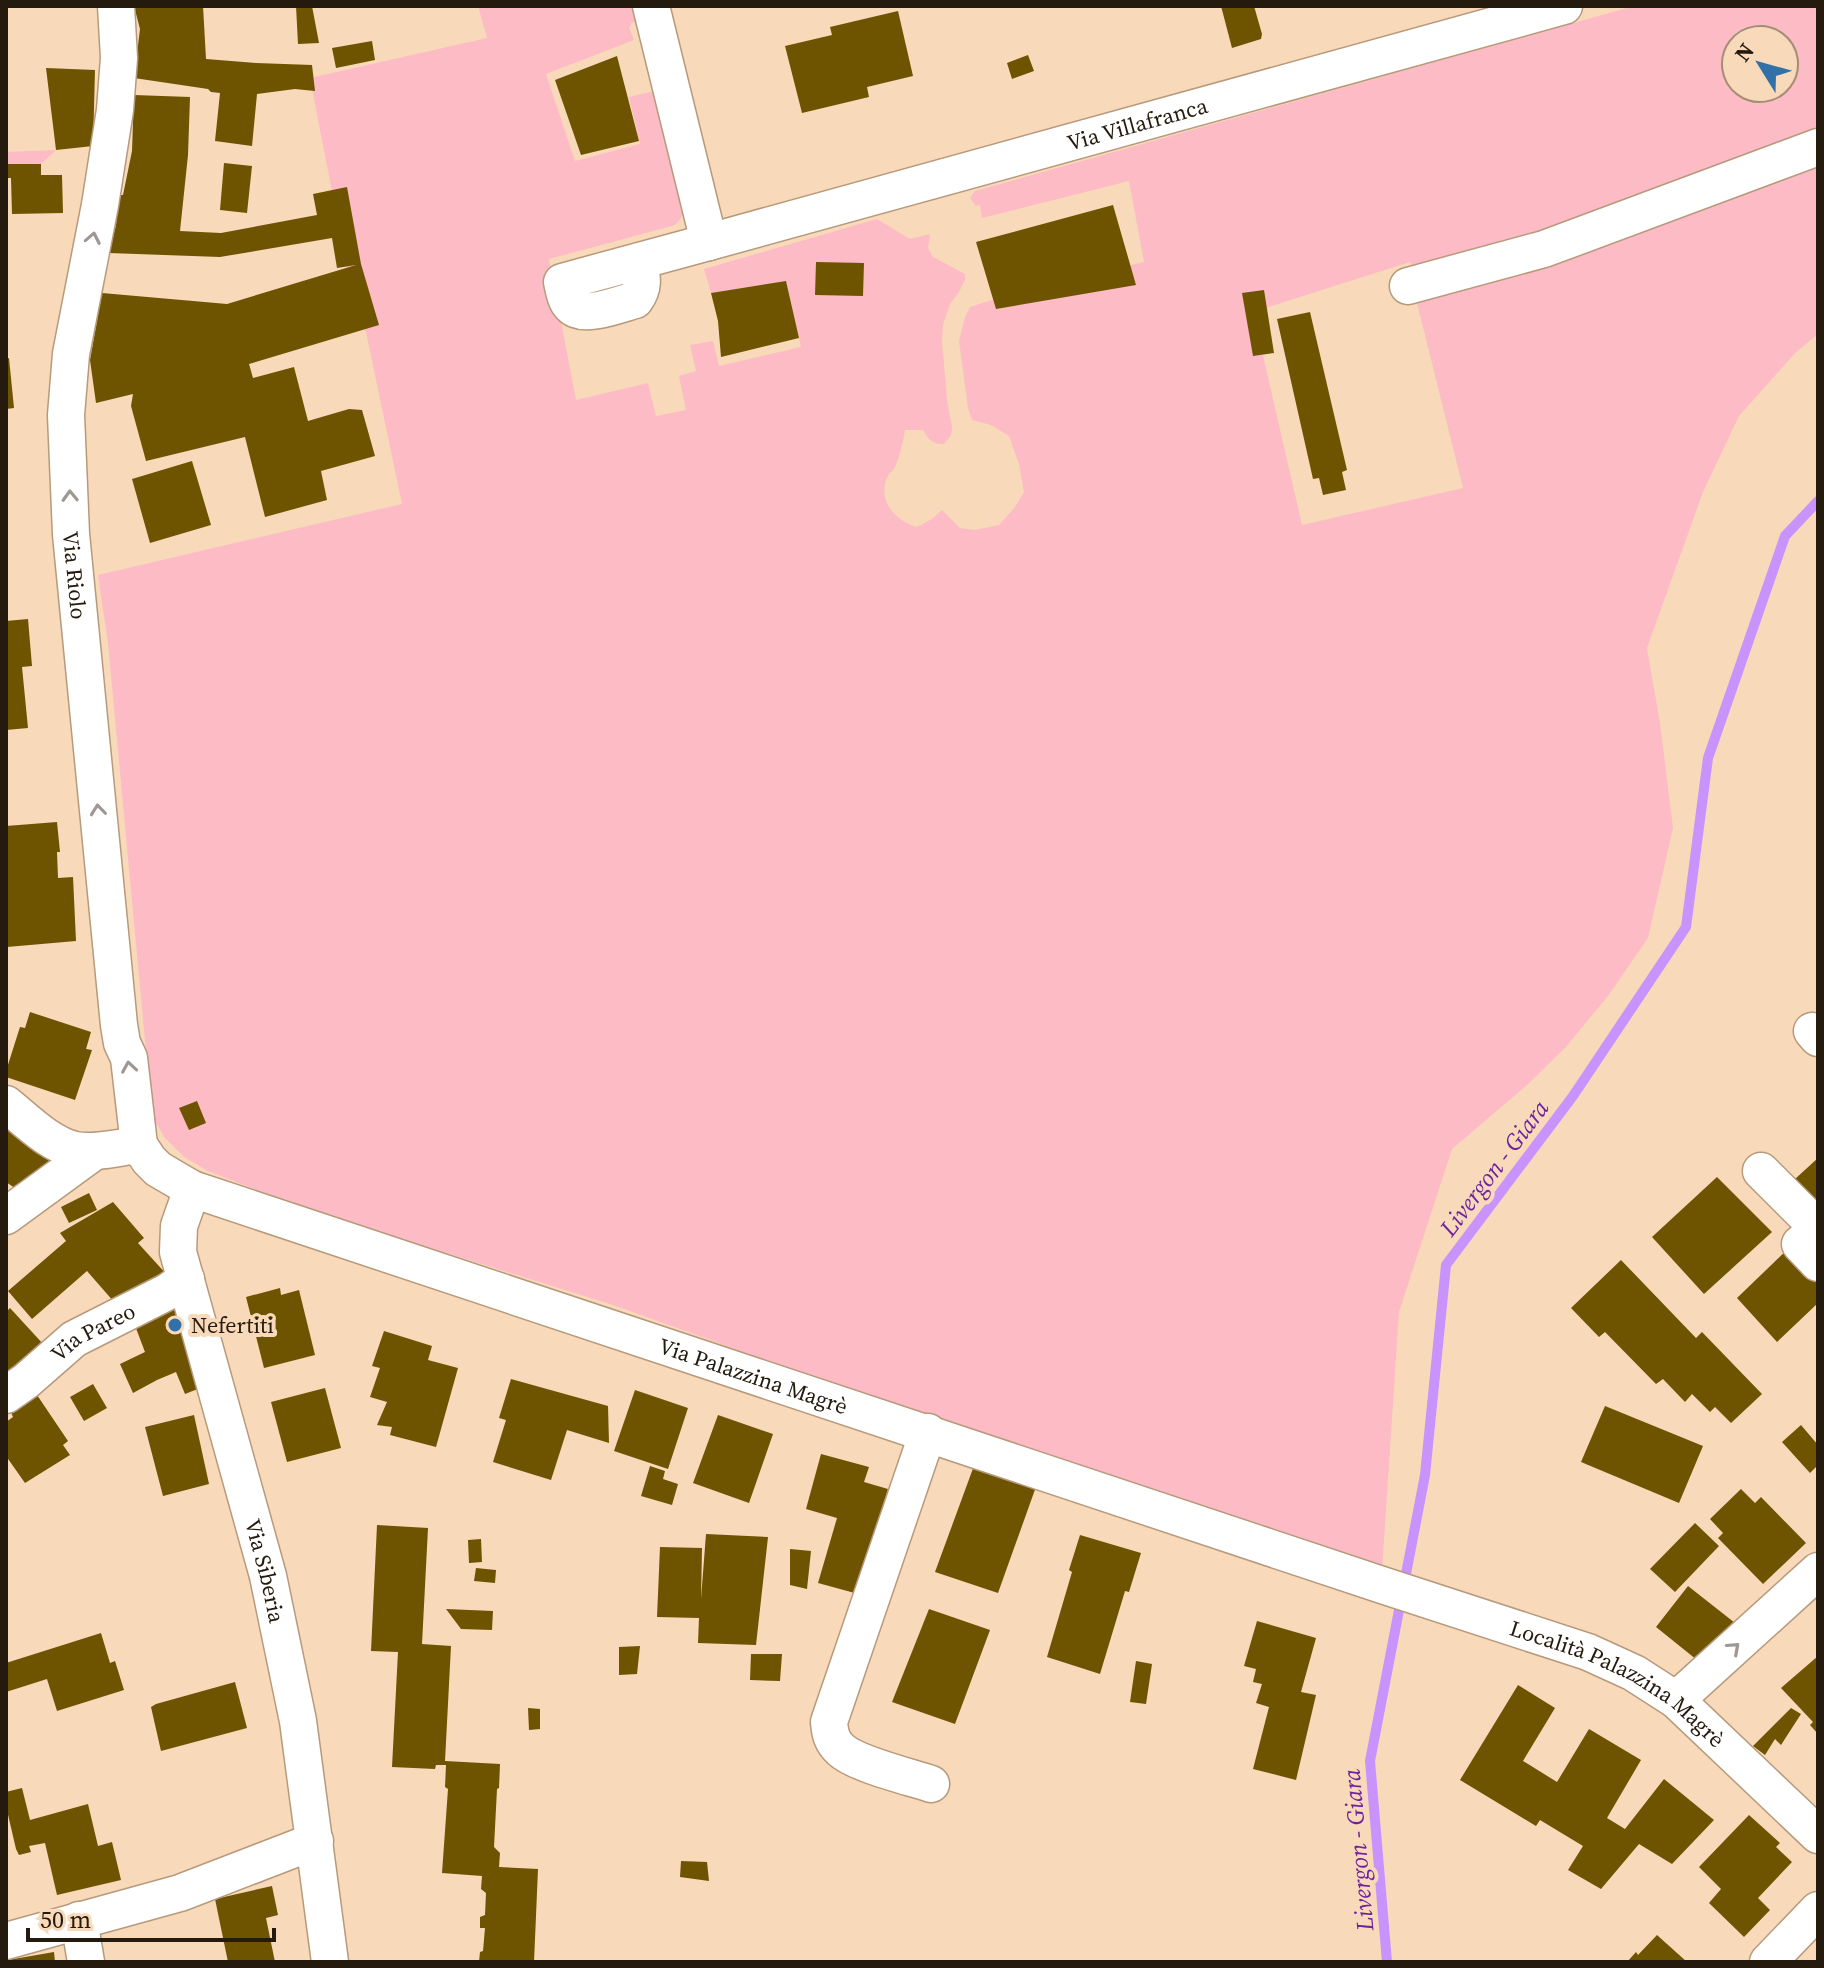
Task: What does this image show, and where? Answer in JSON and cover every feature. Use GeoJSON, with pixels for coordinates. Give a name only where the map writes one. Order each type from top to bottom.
{"type":"FeatureCollection","features":[{"type":"Feature","properties":{"kind":"street","name":"Via Riolo"},"geometry":{"type":"LineString","coordinates":[[116,6],[119,58],[115,110],[71,354],[66,415],[71,534],[119,1025],[129,1058],[139,1145]]}},
{"type":"Feature","properties":{"kind":"street"},"geometry":{"type":"LineString","coordinates":[[651,6],[709,242]]}},
{"type":"Feature","properties":{"kind":"street","name":"Via Villafranca"},"geometry":{"type":"LineString","coordinates":[[639,261],[1564,6]]}},
{"type":"Feature","properties":{"kind":"street"},"geometry":{"type":"LineString","coordinates":[[1408,286],[1544,249],[1818,147]]}},
{"type":"Feature","properties":{"kind":"street"},"geometry":{"type":"LineString","coordinates":[[6,1104],[53,1140],[75,1150],[95,1151],[139,1145]]}},
{"type":"Feature","properties":{"kind":"street","name":"Via Palazzina Magrè"},"geometry":{"type":"LineString","coordinates":[[139,1145],[158,1169],[192,1189],[1382,1585]]}},
{"type":"Feature","properties":{"kind":"street"},"geometry":{"type":"LineString","coordinates":[[6,1216],[95,1151]]}},
{"type":"Feature","properties":{"kind":"street"},"geometry":{"type":"LineString","coordinates":[[1761,1171],[1818,1229],[1800,1244],[1818,1263]]}},
{"type":"Feature","properties":{"kind":"street","name":"Via Siberia"},"geometry":{"type":"LineString","coordinates":[[192,1189],[179,1226],[178,1252],[268,1576],[298,1721],[330,1962]]}},
{"type":"Feature","properties":{"kind":"street","name":"Via Pareo"},"geometry":{"type":"LineString","coordinates":[[6,1395],[74,1339],[167,1292],[186,1279]]}},
{"type":"Feature","properties":{"kind":"street"},"geometry":{"type":"LineString","coordinates":[[928,1432],[829,1722],[831,1736],[839,1749],[851,1757],[931,1784]]}},
{"type":"Feature","properties":{"kind":"street"},"geometry":{"type":"LineString","coordinates":[[1676,1700],[1818,1571]]}},
{"type":"Feature","properties":{"kind":"street","name":"Località Palazzina Magrè"},"geometry":{"type":"LineString","coordinates":[[1382,1585],[1588,1652],[1634,1673],[1676,1700],[1818,1835]]}},
{"type":"Feature","properties":{"kind":"street"},"geometry":{"type":"LineString","coordinates":[[6,1941],[180,1893],[315,1841]]}},
{"type":"Feature","properties":{"kind":"street"},"geometry":{"type":"LineString","coordinates":[[1768,1962],[1818,1910]]}},
{"type":"Feature","properties":{"kind":"street"},"geometry":{"type":"LineString","coordinates":[[79,1920],[86,1962]]}},
{"type":"Feature","properties":{"kind":"shaded area"},"geometry":{"type":"Polygon","coordinates":[[[478,6],[635,6],[639,21],[631,23],[629,27],[634,40],[546,74],[575,161],[640,144],[629,97],[654,91],[683,211],[672,226],[549,259],[576,400],[648,383],[656,416],[686,410],[679,376],[696,371],[690,345],[713,341],[719,366],[801,347],[786,281],[711,293],[704,269],[877,219],[910,239],[930,234],[928,248],[933,257],[965,274],[943,325],[951,435],[944,444],[937,444],[923,430],[905,430],[897,463],[887,478],[885,495],[890,509],[909,524],[917,527],[942,510],[960,528],[974,530],[999,525],[1024,492],[1019,464],[1009,436],[991,425],[972,420],[968,408],[959,341],[970,307],[1013,293],[1144,262],[1129,181],[982,218],[980,205],[976,206],[970,198],[975,191],[1634,6],[1818,6],[1818,137],[1548,236],[1413,272],[1410,262],[1253,312],[1302,525],[1463,488],[1416,299],[1818,156],[1818,334],[1795,353],[1739,416],[1703,492],[1647,648],[1673,828],[1648,938],[1608,996],[1565,1048],[1452,1149],[1399,1312],[1382,1570],[613,1305],[254,1189],[208,1171],[184,1157],[165,1138],[152,1116],[108,643],[98,575],[402,504],[366,332],[356,315],[310,78],[487,38],[478,6]]]}},
{"type":"Feature","properties":{"kind":"shaded area"},"geometry":{"type":"Polygon","coordinates":[[[56,150],[41,164],[6,164],[6,152],[56,150]]]}},
{"type":"Feature","properties":{"kind":"building"},"geometry":{"type":"Polygon","coordinates":[[[134,6],[203,6],[206,59],[312,65],[315,91],[295,89],[257,94],[252,146],[215,141],[220,93],[134,78],[140,29],[134,6]]]}},
{"type":"Feature","properties":{"kind":"building"},"geometry":{"type":"Polygon","coordinates":[[[296,6],[312,6],[319,43],[298,44],[296,6]]]}},
{"type":"Feature","properties":{"kind":"building"},"geometry":{"type":"Polygon","coordinates":[[[1221,6],[1254,6],[1261,39],[1232,48],[1221,6]]]}},
{"type":"Feature","properties":{"kind":"building"},"geometry":{"type":"Polygon","coordinates":[[[898,11],[913,76],[867,87],[869,97],[802,113],[785,46],[832,35],[830,27],[898,11]]]}},
{"type":"Feature","properties":{"kind":"building"},"geometry":{"type":"Polygon","coordinates":[[[372,41],[375,60],[336,68],[332,48],[372,41]]]}},
{"type":"Feature","properties":{"kind":"building"},"geometry":{"type":"Polygon","coordinates":[[[1028,55],[1034,71],[1012,79],[1007,63],[1028,55]]]}},
{"type":"Feature","properties":{"kind":"building"},"geometry":{"type":"Polygon","coordinates":[[[617,56],[639,141],[581,155],[555,80],[617,56]]]}},
{"type":"Feature","properties":{"kind":"building"},"geometry":{"type":"Polygon","coordinates":[[[46,68],[95,70],[93,146],[56,150],[46,68]]]}},
{"type":"Feature","properties":{"kind":"building"},"geometry":{"type":"Polygon","coordinates":[[[134,95],[190,97],[180,231],[221,233],[317,215],[313,194],[347,187],[361,264],[379,325],[249,364],[253,378],[294,367],[308,421],[349,409],[362,410],[375,456],[321,471],[327,500],[265,517],[245,437],[146,461],[131,406],[133,394],[96,403],[90,360],[102,293],[227,304],[356,265],[337,268],[332,238],[220,257],[109,253],[119,195],[123,195],[132,151],[134,95]]]}},
{"type":"Feature","properties":{"kind":"building"},"geometry":{"type":"Polygon","coordinates":[[[224,163],[252,166],[247,213],[220,210],[224,163]]]}},
{"type":"Feature","properties":{"kind":"building"},"geometry":{"type":"Polygon","coordinates":[[[6,164],[41,164],[41,175],[62,175],[63,213],[12,214],[11,178],[6,178],[6,164]]]}},
{"type":"Feature","properties":{"kind":"building"},"geometry":{"type":"Polygon","coordinates":[[[1113,205],[1136,285],[996,309],[976,242],[1113,205]]]}},
{"type":"Feature","properties":{"kind":"building"},"geometry":{"type":"Polygon","coordinates":[[[816,262],[864,263],[863,296],[815,295],[816,262]]]}},
{"type":"Feature","properties":{"kind":"building"},"geometry":{"type":"Polygon","coordinates":[[[786,281],[799,338],[721,357],[718,321],[711,293],[786,281]]]}},
{"type":"Feature","properties":{"kind":"building"},"geometry":{"type":"Polygon","coordinates":[[[1264,290],[1274,353],[1253,356],[1242,293],[1264,290]]]}},
{"type":"Feature","properties":{"kind":"building"},"geometry":{"type":"Polygon","coordinates":[[[1310,312],[1347,470],[1342,472],[1346,490],[1323,495],[1319,478],[1313,479],[1277,319],[1310,312]]]}},
{"type":"Feature","properties":{"kind":"building"},"geometry":{"type":"Polygon","coordinates":[[[9,358],[14,408],[6,409],[6,359],[9,358]]]}},
{"type":"Feature","properties":{"kind":"building"},"geometry":{"type":"Polygon","coordinates":[[[192,461],[211,525],[150,543],[132,479],[192,461]]]}},
{"type":"Feature","properties":{"kind":"building"},"geometry":{"type":"Polygon","coordinates":[[[28,619],[32,666],[22,667],[28,728],[6,730],[6,621],[28,619]]]}},
{"type":"Feature","properties":{"kind":"building"},"geometry":{"type":"Polygon","coordinates":[[[57,822],[60,852],[57,852],[58,878],[73,877],[76,941],[7,947],[6,826],[57,822]]]}},
{"type":"Feature","properties":{"kind":"building"},"geometry":{"type":"Polygon","coordinates":[[[30,1012],[91,1032],[86,1049],[92,1050],[75,1100],[6,1077],[20,1027],[25,1028],[30,1012]]]}},
{"type":"Feature","properties":{"kind":"building"},"geometry":{"type":"Polygon","coordinates":[[[197,1101],[206,1123],[189,1130],[179,1108],[197,1101]]]}},
{"type":"Feature","properties":{"kind":"building"},"geometry":{"type":"Polygon","coordinates":[[[6,1109],[68,1155],[25,1195],[6,1182],[6,1109]]]}},
{"type":"Feature","properties":{"kind":"building"},"geometry":{"type":"Polygon","coordinates":[[[1818,1158],[1818,1203],[1795,1179],[1818,1158]]]}},
{"type":"Feature","properties":{"kind":"building"},"geometry":{"type":"Polygon","coordinates":[[[1717,1177],[1772,1232],[1704,1294],[1652,1237],[1717,1177]]]}},
{"type":"Feature","properties":{"kind":"building"},"geometry":{"type":"Polygon","coordinates":[[[89,1193],[97,1210],[69,1223],[61,1207],[89,1193]]]}},
{"type":"Feature","properties":{"kind":"building"},"geometry":{"type":"Polygon","coordinates":[[[113,1202],[144,1238],[138,1243],[168,1276],[121,1310],[87,1271],[32,1319],[8,1291],[66,1241],[60,1233],[113,1202]]]}},
{"type":"Feature","properties":{"kind":"building"},"geometry":{"type":"Polygon","coordinates":[[[1790,1247],[1818,1277],[1818,1303],[1777,1342],[1737,1298],[1790,1247]]]}},
{"type":"Feature","properties":{"kind":"building"},"geometry":{"type":"Polygon","coordinates":[[[1621,1260],[1696,1338],[1702,1332],[1762,1394],[1731,1423],[1715,1407],[1710,1412],[1692,1394],[1685,1402],[1663,1379],[1656,1384],[1605,1332],[1599,1337],[1571,1308],[1621,1260]]]}},
{"type":"Feature","properties":{"kind":"building"},"geometry":{"type":"Polygon","coordinates":[[[280,1288],[281,1295],[299,1290],[315,1355],[264,1368],[246,1297],[280,1288]]]}},
{"type":"Feature","properties":{"kind":"building"},"geometry":{"type":"Polygon","coordinates":[[[181,1304],[213,1383],[185,1394],[176,1372],[133,1393],[120,1364],[145,1352],[134,1323],[181,1304]]]}},
{"type":"Feature","properties":{"kind":"building"},"geometry":{"type":"Polygon","coordinates":[[[10,1308],[44,1345],[6,1380],[6,1312],[10,1308]]]}},
{"type":"Feature","properties":{"kind":"building"},"geometry":{"type":"Polygon","coordinates":[[[384,1331],[432,1346],[428,1360],[458,1368],[436,1447],[390,1435],[392,1427],[377,1425],[387,1402],[370,1397],[380,1368],[372,1366],[384,1331]]]}},
{"type":"Feature","properties":{"kind":"building"},"geometry":{"type":"Polygon","coordinates":[[[511,1379],[608,1406],[609,1443],[567,1430],[551,1480],[493,1462],[506,1420],[499,1418],[511,1379]]]}},
{"type":"Feature","properties":{"kind":"building"},"geometry":{"type":"Polygon","coordinates":[[[93,1384],[107,1408],[84,1421],[70,1397],[93,1384]]]}},
{"type":"Feature","properties":{"kind":"building"},"geometry":{"type":"Polygon","coordinates":[[[325,1388],[341,1448],[287,1462],[271,1402],[325,1388]]]}},
{"type":"Feature","properties":{"kind":"building"},"geometry":{"type":"Polygon","coordinates":[[[635,1390],[688,1408],[668,1469],[614,1451],[635,1390]]]}},
{"type":"Feature","properties":{"kind":"building"},"geometry":{"type":"Polygon","coordinates":[[[37,1395],[68,1441],[63,1445],[70,1455],[25,1483],[6,1456],[6,1422],[13,1417],[11,1412],[37,1395]]]}},
{"type":"Feature","properties":{"kind":"building"},"geometry":{"type":"Polygon","coordinates":[[[1605,1406],[1703,1446],[1679,1503],[1581,1462],[1605,1406]]]}},
{"type":"Feature","properties":{"kind":"building"},"geometry":{"type":"Polygon","coordinates":[[[194,1415],[209,1484],[163,1496],[145,1427],[194,1415]]]}},
{"type":"Feature","properties":{"kind":"building"},"geometry":{"type":"Polygon","coordinates":[[[718,1415],[773,1434],[749,1503],[693,1483],[718,1415]]]}},
{"type":"Feature","properties":{"kind":"building"},"geometry":{"type":"Polygon","coordinates":[[[1801,1425],[1818,1445],[1818,1465],[1810,1473],[1782,1442],[1801,1425]]]}},
{"type":"Feature","properties":{"kind":"building"},"geometry":{"type":"Polygon","coordinates":[[[821,1454],[869,1467],[864,1482],[888,1489],[864,1570],[862,1595],[818,1583],[837,1518],[806,1509],[821,1454]]]}},
{"type":"Feature","properties":{"kind":"building"},"geometry":{"type":"Polygon","coordinates":[[[975,1463],[1037,1484],[998,1593],[935,1572],[975,1463]]]}},
{"type":"Feature","properties":{"kind":"building"},"geometry":{"type":"Polygon","coordinates":[[[650,1466],[665,1471],[663,1479],[678,1484],[672,1505],[641,1496],[650,1466]]]}},
{"type":"Feature","properties":{"kind":"building"},"geometry":{"type":"Polygon","coordinates":[[[1741,1489],[1755,1503],[1761,1497],[1806,1543],[1763,1584],[1718,1538],[1723,1533],[1710,1519],[1741,1489]]]}},
{"type":"Feature","properties":{"kind":"building"},"geometry":{"type":"Polygon","coordinates":[[[1695,1523],[1719,1546],[1675,1592],[1650,1569],[1695,1523]]]}},
{"type":"Feature","properties":{"kind":"building"},"geometry":{"type":"Polygon","coordinates":[[[377,1525],[428,1528],[422,1644],[451,1646],[445,1761],[500,1764],[494,1847],[500,1853],[499,1867],[538,1869],[534,1962],[479,1962],[485,1928],[480,1928],[480,1917],[485,1915],[486,1893],[481,1889],[482,1876],[442,1873],[448,1789],[445,1787],[446,1765],[436,1765],[435,1769],[392,1767],[398,1652],[371,1651],[377,1525]]]}},
{"type":"Feature","properties":{"kind":"building"},"geometry":{"type":"Polygon","coordinates":[[[706,1534],[768,1537],[756,1645],[698,1643],[699,1618],[657,1617],[660,1547],[702,1548],[701,1599],[706,1534]]]}},
{"type":"Feature","properties":{"kind":"building"},"geometry":{"type":"Polygon","coordinates":[[[1080,1535],[1141,1553],[1129,1592],[1125,1591],[1100,1674],[1047,1657],[1080,1535]]]}},
{"type":"Feature","properties":{"kind":"building"},"geometry":{"type":"Polygon","coordinates":[[[481,1539],[482,1562],[469,1563],[468,1540],[481,1539]]]}},
{"type":"Feature","properties":{"kind":"building"},"geometry":{"type":"Polygon","coordinates":[[[790,1549],[811,1551],[807,1589],[790,1585],[790,1549]]]}},
{"type":"Feature","properties":{"kind":"building"},"geometry":{"type":"Polygon","coordinates":[[[476,1568],[496,1570],[495,1583],[474,1581],[476,1568]]]}},
{"type":"Feature","properties":{"kind":"building"},"geometry":{"type":"Polygon","coordinates":[[[1688,1586],[1735,1623],[1702,1664],[1656,1627],[1688,1586]]]}},
{"type":"Feature","properties":{"kind":"building"},"geometry":{"type":"Polygon","coordinates":[[[446,1609],[493,1611],[492,1630],[461,1629],[446,1609]]]}},
{"type":"Feature","properties":{"kind":"building"},"geometry":{"type":"Polygon","coordinates":[[[929,1609],[990,1630],[955,1724],[892,1702],[929,1609]]]}},
{"type":"Feature","properties":{"kind":"building"},"geometry":{"type":"Polygon","coordinates":[[[1257,1621],[1316,1638],[1301,1692],[1316,1695],[1296,1780],[1253,1769],[1269,1707],[1256,1703],[1262,1684],[1253,1682],[1256,1669],[1244,1666],[1257,1621]]]}},
{"type":"Feature","properties":{"kind":"building"},"geometry":{"type":"Polygon","coordinates":[[[101,1633],[110,1663],[115,1661],[124,1690],[57,1711],[47,1679],[6,1692],[6,1663],[101,1633]]]}},
{"type":"Feature","properties":{"kind":"building"},"geometry":{"type":"Polygon","coordinates":[[[640,1646],[637,1674],[619,1675],[619,1647],[640,1646]]]}},
{"type":"Feature","properties":{"kind":"building"},"geometry":{"type":"Polygon","coordinates":[[[751,1654],[782,1654],[780,1681],[750,1680],[751,1654]]]}},
{"type":"Feature","properties":{"kind":"building"},"geometry":{"type":"Polygon","coordinates":[[[1818,1656],[1818,1734],[1810,1725],[1813,1722],[1781,1688],[1818,1656]]]}},
{"type":"Feature","properties":{"kind":"building"},"geometry":{"type":"Polygon","coordinates":[[[1136,1661],[1152,1664],[1146,1704],[1130,1702],[1136,1661]]]}},
{"type":"Feature","properties":{"kind":"building"},"geometry":{"type":"Polygon","coordinates":[[[235,1682],[247,1728],[161,1751],[151,1707],[235,1682]]]}},
{"type":"Feature","properties":{"kind":"building"},"geometry":{"type":"Polygon","coordinates":[[[1518,1685],[1555,1708],[1523,1761],[1557,1782],[1589,1729],[1641,1760],[1607,1818],[1625,1829],[1664,1779],[1714,1820],[1672,1864],[1639,1844],[1601,1889],[1568,1870],[1583,1846],[1540,1820],[1536,1826],[1460,1780],[1518,1685]]]}},
{"type":"Feature","properties":{"kind":"building"},"geometry":{"type":"Polygon","coordinates":[[[528,1708],[540,1709],[540,1729],[529,1730],[528,1708]]]}},
{"type":"Feature","properties":{"kind":"building"},"geometry":{"type":"Polygon","coordinates":[[[1791,1708],[1801,1714],[1781,1745],[1775,1739],[1765,1755],[1753,1746],[1791,1708]]]}},
{"type":"Feature","properties":{"kind":"building"},"geometry":{"type":"Polygon","coordinates":[[[22,1788],[30,1820],[88,1804],[98,1846],[112,1842],[121,1880],[57,1895],[45,1843],[29,1846],[31,1852],[19,1855],[16,1849],[6,1806],[6,1792],[22,1788]]]}},
{"type":"Feature","properties":{"kind":"building"},"geometry":{"type":"Polygon","coordinates":[[[1749,1815],[1780,1843],[1776,1847],[1792,1862],[1758,1898],[1770,1910],[1744,1937],[1709,1903],[1721,1889],[1699,1867],[1749,1815]]]}},
{"type":"Feature","properties":{"kind":"building"},"geometry":{"type":"Polygon","coordinates":[[[681,1861],[707,1862],[709,1881],[680,1877],[681,1861]]]}},
{"type":"Feature","properties":{"kind":"building"},"geometry":{"type":"Polygon","coordinates":[[[272,1886],[278,1915],[266,1918],[275,1962],[228,1962],[215,1899],[272,1886]]]}},
{"type":"Feature","properties":{"kind":"building"},"geometry":{"type":"Polygon","coordinates":[[[1657,1935],[1687,1962],[1627,1962],[1636,1952],[1638,1955],[1657,1935]]]}},
{"type":"Feature","properties":{"kind":"building"},"geometry":{"type":"Polygon","coordinates":[[[54,1952],[55,1962],[8,1962],[8,1960],[54,1952]]]}},
{"type":"Feature","properties":{"kind":"waterway","name":"Livergon - Giara"},"geometry":{"type":"LineString","coordinates":[[1387,1962],[1370,1761],[1425,1475],[1446,1265],[1573,1096],[1686,927],[1708,758],[1785,536],[1818,501]]}},
{"type":"Feature","properties":{"kind":"place","name":"Nefertiti"},"geometry":{"type":"Point","coordinates":[175,1325]}}]}
